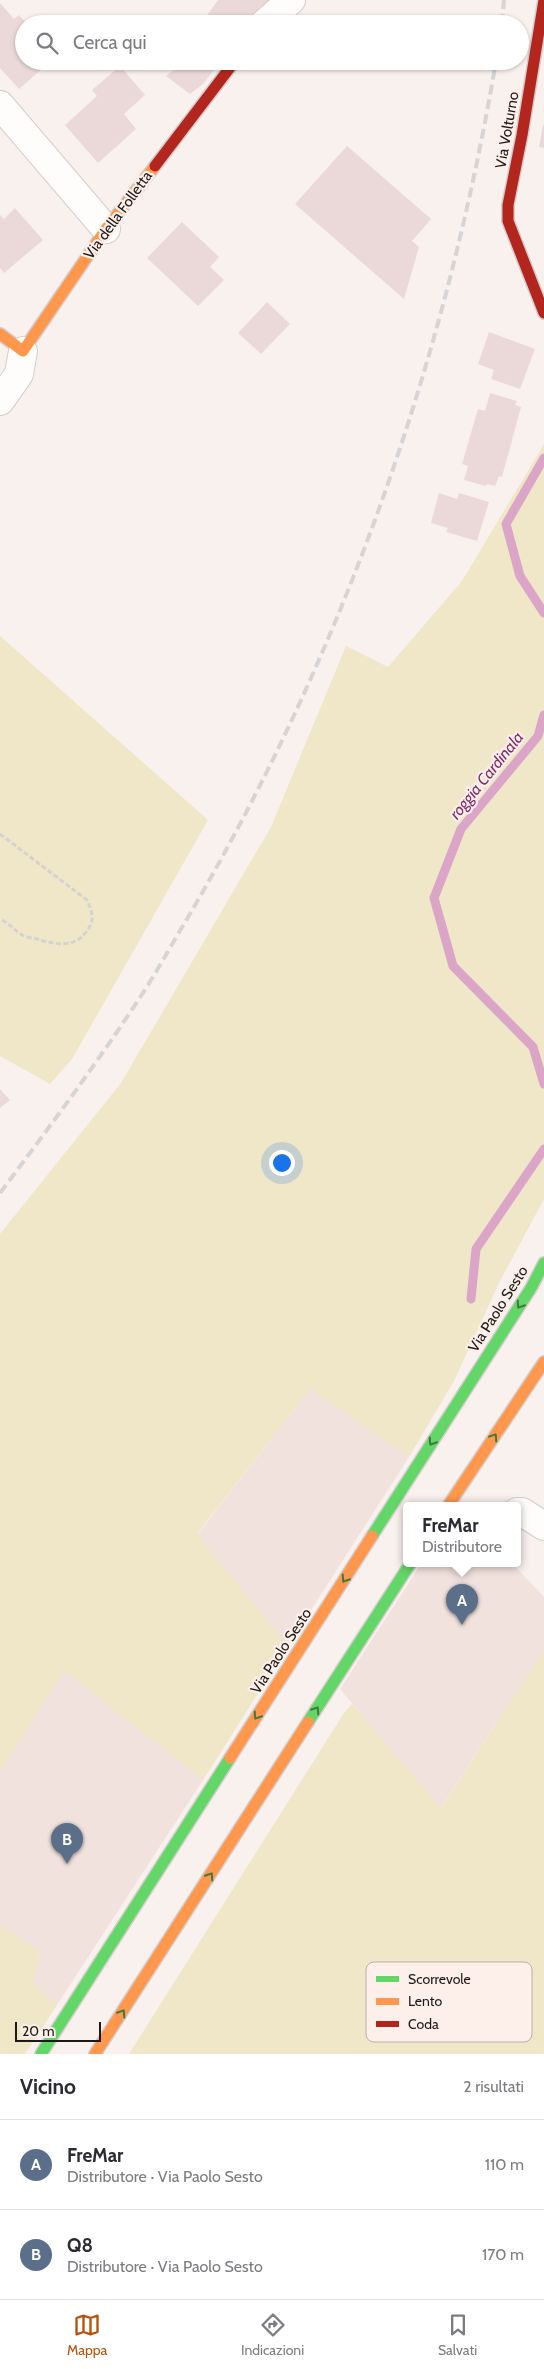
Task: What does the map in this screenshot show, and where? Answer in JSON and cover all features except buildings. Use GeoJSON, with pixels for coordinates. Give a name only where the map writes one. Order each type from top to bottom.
{"type":"FeatureCollection","features":[{"type":"Feature","properties":{"kind":"street"},"geometry":{"type":"LineString","coordinates":[[274,15],[291,0]]}},
{"type":"Feature","properties":{"kind":"street","name":"Via Volturno"},"geometry":{"type":"LineString","coordinates":[[544,0],[522,136],[508,205],[508,221],[544,313]]}},
{"type":"Feature","properties":{"kind":"street","name":"Via della Folletta"},"geometry":{"type":"LineString","coordinates":[[23,351],[106,229],[229,70]]}},
{"type":"Feature","properties":{"kind":"street"},"geometry":{"type":"LineString","coordinates":[[0,105],[106,229]]}},
{"type":"Feature","properties":{"kind":"street"},"geometry":{"type":"LineString","coordinates":[[0,334],[23,351],[19,374],[0,401]]}},
{"type":"Feature","properties":{"kind":"street","name":"Via Paolo Sesto"},"geometry":{"type":"LineString","coordinates":[[41,2054],[531,1288],[544,1263]]}},
{"type":"Feature","properties":{"kind":"street"},"geometry":{"type":"LineString","coordinates":[[451,1502],[544,1362]]}},
{"type":"Feature","properties":{"kind":"street"},"geometry":{"type":"LineString","coordinates":[[521,1512],[544,1526]]}},
{"type":"Feature","properties":{"kind":"street"},"geometry":{"type":"LineString","coordinates":[[95,2054],[408,1567]]}},
{"type":"Feature","properties":{"kind":"path"},"geometry":{"type":"LineString","coordinates":[[0,834],[87,900],[92,912],[92,924],[82,938],[68,944],[54,944],[21,934],[11,924],[0,919]]}},
{"type":"Feature","properties":{"kind":"shaded area"},"geometry":{"type":"Polygon","coordinates":[[[544,444],[544,1199],[499,1283],[454,1381],[409,1457],[310,1389],[197,1534],[288,1646],[203,1780],[64,1671],[0,1772],[0,1234],[121,1083],[271,827],[346,646],[388,667],[462,581],[544,444]]]}},
{"type":"Feature","properties":{"kind":"shaded area"},"geometry":{"type":"Polygon","coordinates":[[[0,636],[208,820],[72,1059],[50,1084],[0,1056],[0,636]]]}},
{"type":"Feature","properties":{"kind":"shaded area"},"geometry":{"type":"Polygon","coordinates":[[[310,1389],[409,1457],[288,1646],[197,1535],[310,1389]]]}},
{"type":"Feature","properties":{"kind":"shaded area"},"geometry":{"type":"Polygon","coordinates":[[[419,1567],[516,1567],[544,1597],[544,1650],[440,1809],[340,1689],[419,1567]]]}},
{"type":"Feature","properties":{"kind":"shaded area"},"geometry":{"type":"Polygon","coordinates":[[[544,1650],[544,2054],[129,2054],[344,1713],[352,1704],[441,1808],[544,1650]]]}},
{"type":"Feature","properties":{"kind":"shaded area"},"geometry":{"type":"Polygon","coordinates":[[[64,1671],[203,1780],[57,2005],[33,1983],[40,1951],[0,1925],[0,1772],[64,1671]]]}},
{"type":"Feature","properties":{"kind":"shaded area"},"geometry":{"type":"Polygon","coordinates":[[[0,1925],[40,1951],[33,1983],[57,2005],[25,2054],[0,2054],[0,1925]]]}},
{"type":"Feature","properties":{"kind":"waterway","name":"roggia Cardinala"},"geometry":{"type":"LineString","coordinates":[[544,458],[506,524],[520,576],[544,613]]}},
{"type":"Feature","properties":{"kind":"waterway","name":"roggia Cardinala"},"geometry":{"type":"LineString","coordinates":[[544,715],[538,736],[461,829],[434,898],[453,966],[533,1047],[544,1084]]}},
{"type":"Feature","properties":{"kind":"waterway","name":"roggia Cardinala"},"geometry":{"type":"LineString","coordinates":[[471,1299],[476,1249],[544,1149]]}},
{"type":"Feature","properties":{"kind":"railway"},"geometry":{"type":"LineString","coordinates":[[503,15],[504,0]]}},
{"type":"Feature","properties":{"kind":"railway"},"geometry":{"type":"LineString","coordinates":[[0,1193],[105,1049],[162,962],[240,823],[292,720],[338,614],[380,507],[416,397],[448,286],[474,174],[494,70]]}},
{"type":"Feature","properties":{"kind":"traffic: fast"},"geometry":{"type":"LineString","coordinates":[[372,1536],[531,1288],[544,1263]]}},
{"type":"Feature","properties":{"kind":"traffic: fast"},"geometry":{"type":"LineString","coordinates":[[308,1722],[408,1567]]}},
{"type":"Feature","properties":{"kind":"traffic: fast"},"geometry":{"type":"LineString","coordinates":[[41,2054],[230,1758]]}},
{"type":"Feature","properties":{"kind":"traffic: slow"},"geometry":{"type":"LineString","coordinates":[[0,334],[23,351],[106,229],[155,166]]}},
{"type":"Feature","properties":{"kind":"traffic: slow"},"geometry":{"type":"LineString","coordinates":[[451,1502],[544,1362]]}},
{"type":"Feature","properties":{"kind":"traffic: slow"},"geometry":{"type":"LineString","coordinates":[[230,1758],[372,1536]]}},
{"type":"Feature","properties":{"kind":"traffic: slow"},"geometry":{"type":"LineString","coordinates":[[95,2054],[308,1722]]}},
{"type":"Feature","properties":{"kind":"traffic: jam"},"geometry":{"type":"LineString","coordinates":[[544,0],[522,135],[508,205],[508,221],[544,313]]}},
{"type":"Feature","properties":{"kind":"traffic: jam"},"geometry":{"type":"LineString","coordinates":[[155,166],[228,70]]}},
{"type":"Feature","properties":{"kind":"place","name":"FreMar"},"geometry":{"type":"Point","coordinates":[462,1625]}},
{"type":"Feature","properties":{"kind":"place","name":"Q8"},"geometry":{"type":"Point","coordinates":[67,1864]}}]}
